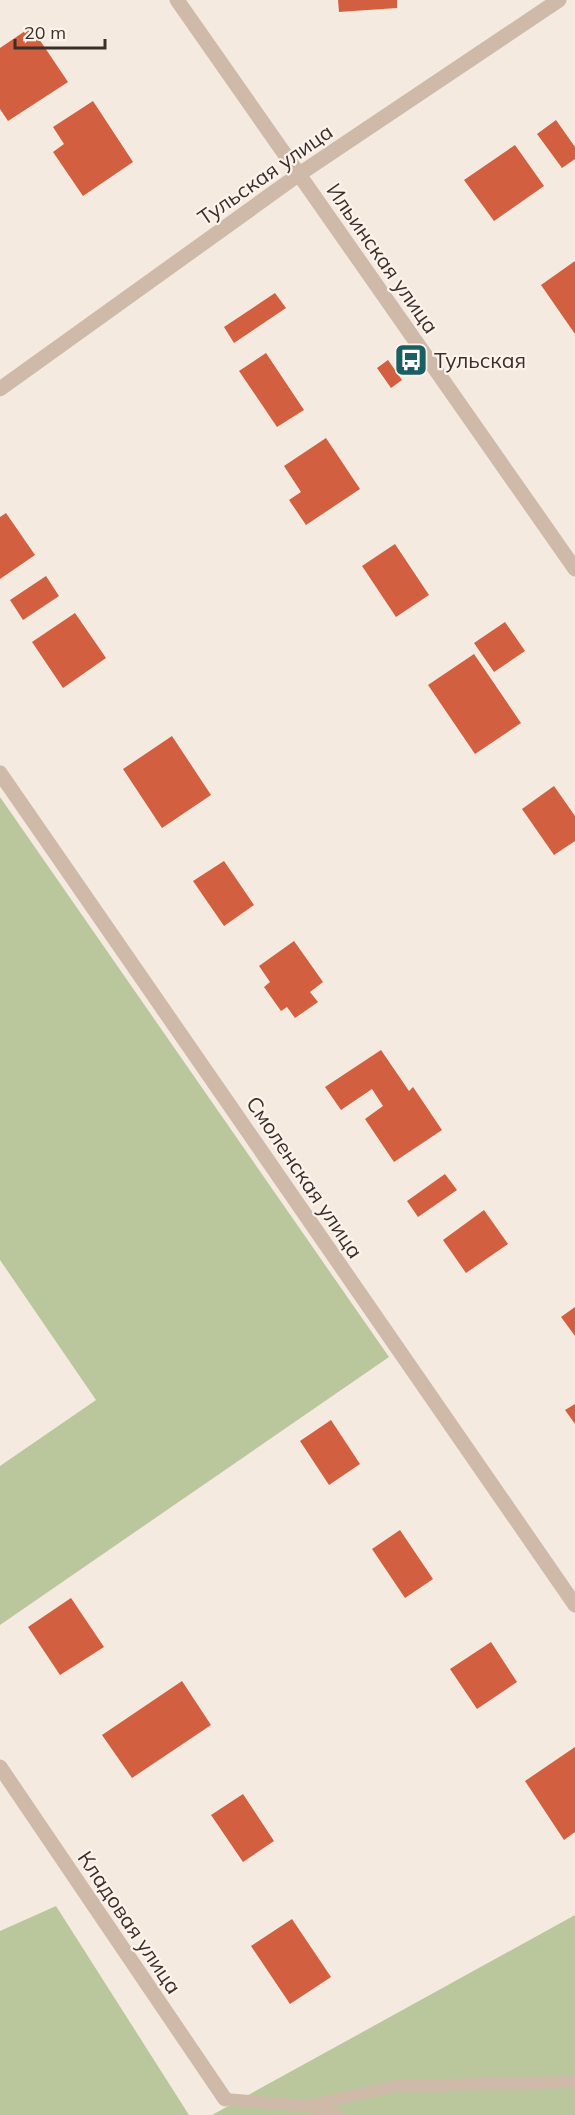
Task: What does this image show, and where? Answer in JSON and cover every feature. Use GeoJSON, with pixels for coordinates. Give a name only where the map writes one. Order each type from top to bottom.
{"type":"FeatureCollection","features":[{"type":"Feature","properties":{"kind":"street","name":"Ильинская улица"},"geometry":{"type":"LineString","coordinates":[[177,0],[575,569]]}},
{"type":"Feature","properties":{"kind":"street","name":"Тульская улица"},"geometry":{"type":"LineString","coordinates":[[0,389],[298,175],[559,0]]}},
{"type":"Feature","properties":{"kind":"street","name":"Смоленская улица"},"geometry":{"type":"LineString","coordinates":[[0,773],[575,1605]]}},
{"type":"Feature","properties":{"kind":"street","name":"Кладовая улица"},"geometry":{"type":"LineString","coordinates":[[0,1767],[225,2100]]}},
{"type":"Feature","properties":{"kind":"lane"},"geometry":{"type":"LineString","coordinates":[[307,2106],[395,2086],[575,2082]]}},
{"type":"Feature","properties":{"kind":"lane"},"geometry":{"type":"LineString","coordinates":[[225,2100],[307,2106],[338,2115]]}},
{"type":"Feature","properties":{"kind":"green space"},"geometry":{"type":"Polygon","coordinates":[[[0,797],[389,1357],[0,1625],[0,1466],[96,1400],[0,1260],[0,797]]]}},
{"type":"Feature","properties":{"kind":"green space"},"geometry":{"type":"Polygon","coordinates":[[[56,1906],[189,2115],[0,2115],[0,1931],[56,1906]]]}},
{"type":"Feature","properties":{"kind":"green space"},"geometry":{"type":"Polygon","coordinates":[[[575,1915],[575,2115],[212,2115],[575,1915]]]}},
{"type":"Feature","properties":{"kind":"building"},"geometry":{"type":"Polygon","coordinates":[[[338,0],[397,0],[397,8],[339,12],[338,0]]]}},
{"type":"Feature","properties":{"kind":"building"},"geometry":{"type":"Polygon","coordinates":[[[31,27],[68,82],[8,121],[0,109],[0,48],[31,27]]]}},
{"type":"Feature","properties":{"kind":"building"},"geometry":{"type":"Polygon","coordinates":[[[93,101],[133,162],[83,196],[53,152],[64,144],[53,127],[93,101]]]}},
{"type":"Feature","properties":{"kind":"building"},"geometry":{"type":"Polygon","coordinates":[[[556,120],[575,147],[575,159],[562,168],[537,134],[556,120]]]}},
{"type":"Feature","properties":{"kind":"building"},"geometry":{"type":"Polygon","coordinates":[[[515,145],[544,186],[494,221],[464,180],[515,145]]]}},
{"type":"Feature","properties":{"kind":"building"},"geometry":{"type":"Polygon","coordinates":[[[575,261],[575,334],[541,285],[575,261]]]}},
{"type":"Feature","properties":{"kind":"building"},"geometry":{"type":"Polygon","coordinates":[[[275,293],[286,308],[234,343],[224,327],[275,293]]]}},
{"type":"Feature","properties":{"kind":"building"},"geometry":{"type":"Polygon","coordinates":[[[266,353],[304,410],[277,427],[239,371],[266,353]]]}},
{"type":"Feature","properties":{"kind":"building"},"geometry":{"type":"Polygon","coordinates":[[[388,360],[402,380],[391,388],[377,368],[388,360]]]}},
{"type":"Feature","properties":{"kind":"building"},"geometry":{"type":"Polygon","coordinates":[[[326,438],[360,489],[306,525],[289,500],[301,492],[284,466],[326,438]]]}},
{"type":"Feature","properties":{"kind":"building"},"geometry":{"type":"Polygon","coordinates":[[[6,513],[35,555],[0,579],[0,517],[6,513]]]}},
{"type":"Feature","properties":{"kind":"building"},"geometry":{"type":"Polygon","coordinates":[[[395,544],[429,595],[396,617],[362,566],[395,544]]]}},
{"type":"Feature","properties":{"kind":"building"},"geometry":{"type":"Polygon","coordinates":[[[46,576],[59,596],[23,620],[10,600],[46,576]]]}},
{"type":"Feature","properties":{"kind":"building"},"geometry":{"type":"Polygon","coordinates":[[[75,613],[106,658],[63,688],[32,642],[75,613]]]}},
{"type":"Feature","properties":{"kind":"building"},"geometry":{"type":"Polygon","coordinates":[[[505,622],[525,651],[494,672],[474,643],[505,622]]]}},
{"type":"Feature","properties":{"kind":"building"},"geometry":{"type":"Polygon","coordinates":[[[474,654],[521,723],[475,754],[428,685],[474,654]]]}},
{"type":"Feature","properties":{"kind":"building"},"geometry":{"type":"Polygon","coordinates":[[[172,736],[211,795],[162,828],[123,769],[172,736]]]}},
{"type":"Feature","properties":{"kind":"building"},"geometry":{"type":"Polygon","coordinates":[[[554,786],[575,816],[575,841],[554,855],[522,809],[554,786]]]}},
{"type":"Feature","properties":{"kind":"building"},"geometry":{"type":"Polygon","coordinates":[[[224,861],[254,905],[224,926],[193,881],[224,861]]]}},
{"type":"Feature","properties":{"kind":"building"},"geometry":{"type":"Polygon","coordinates":[[[294,941],[323,982],[310,992],[318,1002],[295,1018],[287,1007],[281,1011],[264,987],[270,982],[259,966],[294,941]]]}},
{"type":"Feature","properties":{"kind":"building"},"geometry":{"type":"Polygon","coordinates":[[[381,1050],[409,1091],[413,1087],[442,1130],[394,1162],[365,1119],[383,1106],[372,1089],[341,1110],[325,1087],[381,1050]]]}},
{"type":"Feature","properties":{"kind":"building"},"geometry":{"type":"Polygon","coordinates":[[[445,1174],[457,1190],[418,1217],[407,1201],[445,1174]]]}},
{"type":"Feature","properties":{"kind":"building"},"geometry":{"type":"Polygon","coordinates":[[[484,1210],[508,1244],[466,1273],[443,1240],[484,1210]]]}},
{"type":"Feature","properties":{"kind":"building"},"geometry":{"type":"Polygon","coordinates":[[[575,1307],[575,1336],[561,1317],[575,1307]]]}},
{"type":"Feature","properties":{"kind":"building"},"geometry":{"type":"Polygon","coordinates":[[[575,1404],[575,1424],[565,1410],[575,1404]]]}},
{"type":"Feature","properties":{"kind":"building"},"geometry":{"type":"Polygon","coordinates":[[[331,1420],[360,1464],[329,1485],[300,1441],[331,1420]]]}},
{"type":"Feature","properties":{"kind":"building"},"geometry":{"type":"Polygon","coordinates":[[[400,1530],[433,1579],[405,1598],[372,1549],[400,1530]]]}},
{"type":"Feature","properties":{"kind":"building"},"geometry":{"type":"Polygon","coordinates":[[[71,1598],[104,1647],[60,1675],[28,1627],[71,1598]]]}},
{"type":"Feature","properties":{"kind":"building"},"geometry":{"type":"Polygon","coordinates":[[[491,1642],[517,1682],[477,1709],[450,1669],[491,1642]]]}},
{"type":"Feature","properties":{"kind":"building"},"geometry":{"type":"Polygon","coordinates":[[[182,1681],[211,1725],[132,1778],[102,1735],[182,1681]]]}},
{"type":"Feature","properties":{"kind":"building"},"geometry":{"type":"Polygon","coordinates":[[[575,1747],[575,1832],[564,1840],[525,1781],[575,1747]]]}},
{"type":"Feature","properties":{"kind":"building"},"geometry":{"type":"Polygon","coordinates":[[[243,1794],[274,1841],[243,1862],[211,1815],[243,1794]]]}},
{"type":"Feature","properties":{"kind":"building"},"geometry":{"type":"Polygon","coordinates":[[[292,1919],[331,1977],[290,2004],[251,1946],[292,1919]]]}},
{"type":"Feature","properties":{"kind":"place","name":"Тульская"},"geometry":{"type":"Point","coordinates":[411,360]}}]}
